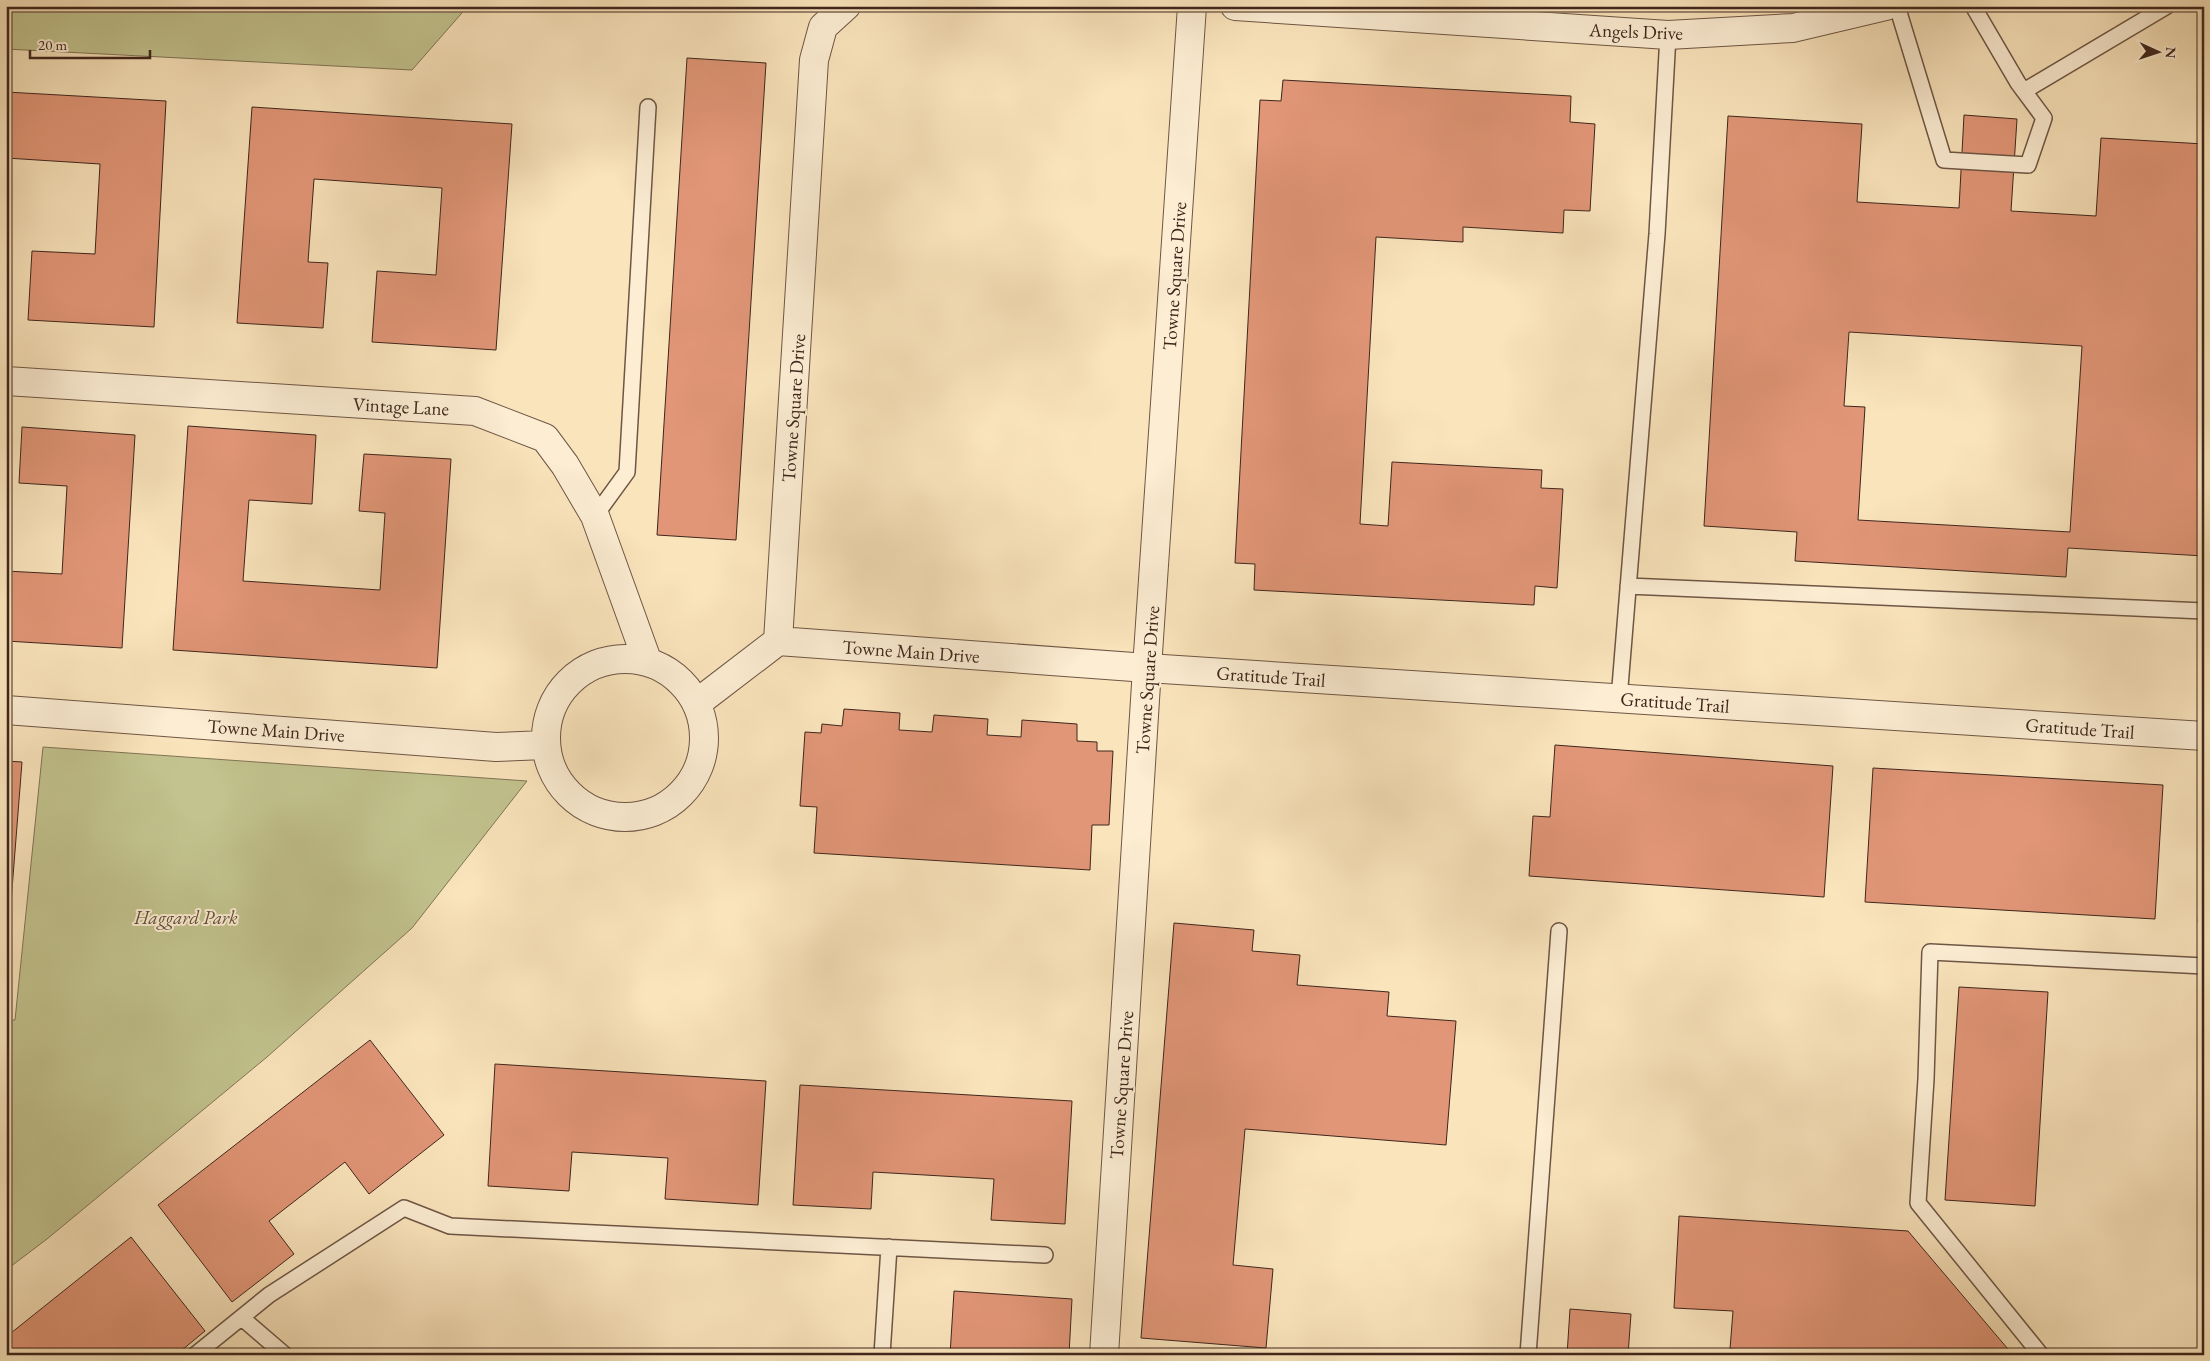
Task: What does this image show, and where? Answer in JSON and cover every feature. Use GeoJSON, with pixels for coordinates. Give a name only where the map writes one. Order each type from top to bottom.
{"type":"FeatureCollection","features":[{"type":"Feature","properties":{"kind":"street","name":"Towne Square Drive"},"geometry":{"type":"LineString","coordinates":[[778,641],[814,60],[823,27],[846,6]]}},
{"type":"Feature","properties":{"kind":"street","name":"Towne Square Drive"},"geometry":{"type":"LineString","coordinates":[[1104,1355],[1147,668],[1192,6]]}},
{"type":"Feature","properties":{"kind":"street","name":"Angels Drive"},"geometry":{"type":"LineString","coordinates":[[1235,6],[1668,34],[1793,28],[1886,6]]}},
{"type":"Feature","properties":{"kind":"street","name":"Vintage Lane"},"geometry":{"type":"LineString","coordinates":[[6,381],[475,410],[545,438],[565,465],[595,516],[647,660]]}},
{"type":"Feature","properties":{"kind":"street","name":"Towne Main Drive"},"geometry":{"type":"LineString","coordinates":[[778,641],[1147,668]]}},
{"type":"Feature","properties":{"kind":"street"},"geometry":{"type":"LineString","coordinates":[[696,703],[778,641]]}},
{"type":"Feature","properties":{"kind":"street"},"geometry":{"type":"LineString","coordinates":[[633,658],[647,660],[682,680],[696,703],[704,730],[702,758],[690,783],[671,803],[646,815],[618,818],[592,811],[569,795],[553,772],[545,745],[550,711],[569,681],[598,663],[633,658]]}},
{"type":"Feature","properties":{"kind":"street","name":"Gratitude Trail"},"geometry":{"type":"LineString","coordinates":[[1147,668],[2204,736]]}},
{"type":"Feature","properties":{"kind":"street","name":"Towne Main Drive"},"geometry":{"type":"LineString","coordinates":[[6,710],[496,747],[545,745]]}},
{"type":"Feature","properties":{"kind":"lane"},"geometry":{"type":"LineString","coordinates":[[1897,6],[1944,160],[2028,165],[2044,118],[2024,91],[1973,6]]}},
{"type":"Feature","properties":{"kind":"lane"},"geometry":{"type":"LineString","coordinates":[[2024,91],[2167,6]]}},
{"type":"Feature","properties":{"kind":"lane"},"geometry":{"type":"LineString","coordinates":[[1619,699],[1657,234],[1668,34]]}},
{"type":"Feature","properties":{"kind":"lane"},"geometry":{"type":"LineString","coordinates":[[595,516],[627,472],[648,107]]}},
{"type":"Feature","properties":{"kind":"lane"},"geometry":{"type":"LineString","coordinates":[[1628,586],[2204,611]]}},
{"type":"Feature","properties":{"kind":"lane"},"geometry":{"type":"LineString","coordinates":[[1528,1355],[1559,931]]}},
{"type":"Feature","properties":{"kind":"lane"},"geometry":{"type":"LineString","coordinates":[[2041,1355],[1918,1204],[1926,1078],[1930,952],[2204,966]]}},
{"type":"Feature","properties":{"kind":"lane"},"geometry":{"type":"LineString","coordinates":[[195,1355],[269,1295],[404,1208],[450,1226],[1045,1255]]}},
{"type":"Feature","properties":{"kind":"lane"},"geometry":{"type":"LineString","coordinates":[[882,1355],[889,1247]]}},
{"type":"Feature","properties":{"kind":"lane"},"geometry":{"type":"LineString","coordinates":[[242,1318],[285,1355]]}},
{"type":"Feature","properties":{"kind":"green space"},"geometry":{"type":"Polygon","coordinates":[[[6,6],[468,6],[412,70],[6,49],[6,6]]]}},
{"type":"Feature","properties":{"kind":"green space","name":"Haggard Park"},"geometry":{"type":"Polygon","coordinates":[[[43,747],[527,781],[412,928],[267,1057],[47,1239],[6,1270],[6,1020],[15,1020],[43,747]]]}},
{"type":"Feature","properties":{"kind":"building"},"geometry":{"type":"Polygon","coordinates":[[[687,58],[766,63],[736,540],[657,535],[687,58]]]}},
{"type":"Feature","properties":{"kind":"building"},"geometry":{"type":"Polygon","coordinates":[[[1283,80],[1571,96],[1570,122],[1595,124],[1590,211],[1564,210],[1563,233],[1463,227],[1463,242],[1376,237],[1360,524],[1388,526],[1392,462],[1542,470],[1541,488],[1563,489],[1557,588],[1535,586],[1534,605],[1254,590],[1255,564],[1235,563],[1260,100],[1281,101],[1283,80]]]}},
{"type":"Feature","properties":{"kind":"building"},"geometry":{"type":"Polygon","coordinates":[[[6,92],[166,101],[154,327],[28,320],[32,251],[95,254],[100,164],[6,158],[6,92]]]}},
{"type":"Feature","properties":{"kind":"building"},"geometry":{"type":"Polygon","coordinates":[[[252,107],[512,124],[496,350],[372,342],[377,271],[436,275],[442,188],[314,179],[308,262],[328,263],[323,328],[237,323],[252,107]]]}},
{"type":"Feature","properties":{"kind":"building"},"geometry":{"type":"Polygon","coordinates":[[[1964,115],[2017,119],[2011,211],[2096,216],[2101,138],[2204,144],[2204,556],[2068,548],[2066,577],[1795,561],[1797,532],[1704,526],[1728,116],[1862,124],[1857,202],[1959,208],[1964,115]],[[1849,332],[1844,406],[1865,407],[1858,520],[2070,532],[2082,346],[1849,332]]]}},
{"type":"Feature","properties":{"kind":"building"},"geometry":{"type":"Polygon","coordinates":[[[188,426],[316,435],[312,504],[249,500],[243,581],[380,590],[385,513],[359,511],[364,454],[451,459],[437,668],[173,650],[188,426]]]}},
{"type":"Feature","properties":{"kind":"building"},"geometry":{"type":"Polygon","coordinates":[[[22,427],[135,435],[122,648],[6,641],[6,571],[62,574],[67,486],[19,483],[22,427]]]}},
{"type":"Feature","properties":{"kind":"building"},"geometry":{"type":"Polygon","coordinates":[[[844,709],[900,713],[899,730],[932,732],[934,715],[988,719],[987,735],[1021,737],[1022,720],[1077,724],[1077,741],[1097,742],[1097,751],[1113,751],[1109,825],[1092,825],[1090,870],[814,853],[817,807],[800,806],[805,732],[821,733],[822,724],[842,726],[844,709]]]}},
{"type":"Feature","properties":{"kind":"building"},"geometry":{"type":"Polygon","coordinates":[[[1555,745],[1833,766],[1824,897],[1529,876],[1533,816],[1550,817],[1555,745]]]}},
{"type":"Feature","properties":{"kind":"building"},"geometry":{"type":"Polygon","coordinates":[[[6,761],[22,762],[6,966],[6,761]]]}},
{"type":"Feature","properties":{"kind":"building"},"geometry":{"type":"Polygon","coordinates":[[[1873,768],[2163,785],[2155,919],[1865,902],[1873,768]]]}},
{"type":"Feature","properties":{"kind":"building"},"geometry":{"type":"Polygon","coordinates":[[[2204,842],[2204,922],[2198,922],[2204,842]]]}},
{"type":"Feature","properties":{"kind":"building"},"geometry":{"type":"Polygon","coordinates":[[[1174,923],[1254,930],[1252,951],[1300,955],[1297,985],[1389,992],[1387,1016],[1456,1021],[1446,1145],[1245,1129],[1233,1265],[1273,1269],[1266,1348],[1141,1338],[1174,923]]]}},
{"type":"Feature","properties":{"kind":"building"},"geometry":{"type":"Polygon","coordinates":[[[1959,987],[2048,992],[2035,1206],[1945,1200],[1959,987]]]}},
{"type":"Feature","properties":{"kind":"building"},"geometry":{"type":"Polygon","coordinates":[[[370,1040],[444,1135],[369,1194],[345,1162],[269,1221],[294,1254],[232,1302],[158,1205],[370,1040]]]}},
{"type":"Feature","properties":{"kind":"building"},"geometry":{"type":"Polygon","coordinates":[[[495,1064],[766,1081],[758,1205],[665,1199],[668,1158],[572,1152],[569,1191],[488,1186],[495,1064]]]}},
{"type":"Feature","properties":{"kind":"building"},"geometry":{"type":"Polygon","coordinates":[[[800,1085],[1072,1101],[1065,1224],[991,1220],[994,1179],[873,1172],[871,1209],[793,1205],[800,1085]]]}},
{"type":"Feature","properties":{"kind":"building"},"geometry":{"type":"Polygon","coordinates":[[[1679,1216],[1908,1231],[2013,1355],[1809,1355],[1730,1349],[1733,1311],[1674,1308],[1679,1216]]]}},
{"type":"Feature","properties":{"kind":"building"},"geometry":{"type":"Polygon","coordinates":[[[131,1237],[205,1331],[176,1355],[123,1355],[118,1349],[111,1355],[6,1355],[6,1337],[131,1237]]]}},
{"type":"Feature","properties":{"kind":"building"},"geometry":{"type":"Polygon","coordinates":[[[954,1291],[1072,1299],[1069,1355],[950,1355],[954,1291]]]}},
{"type":"Feature","properties":{"kind":"building"},"geometry":{"type":"Polygon","coordinates":[[[1570,1309],[1631,1314],[1628,1355],[1567,1355],[1570,1309]]]}}]}
